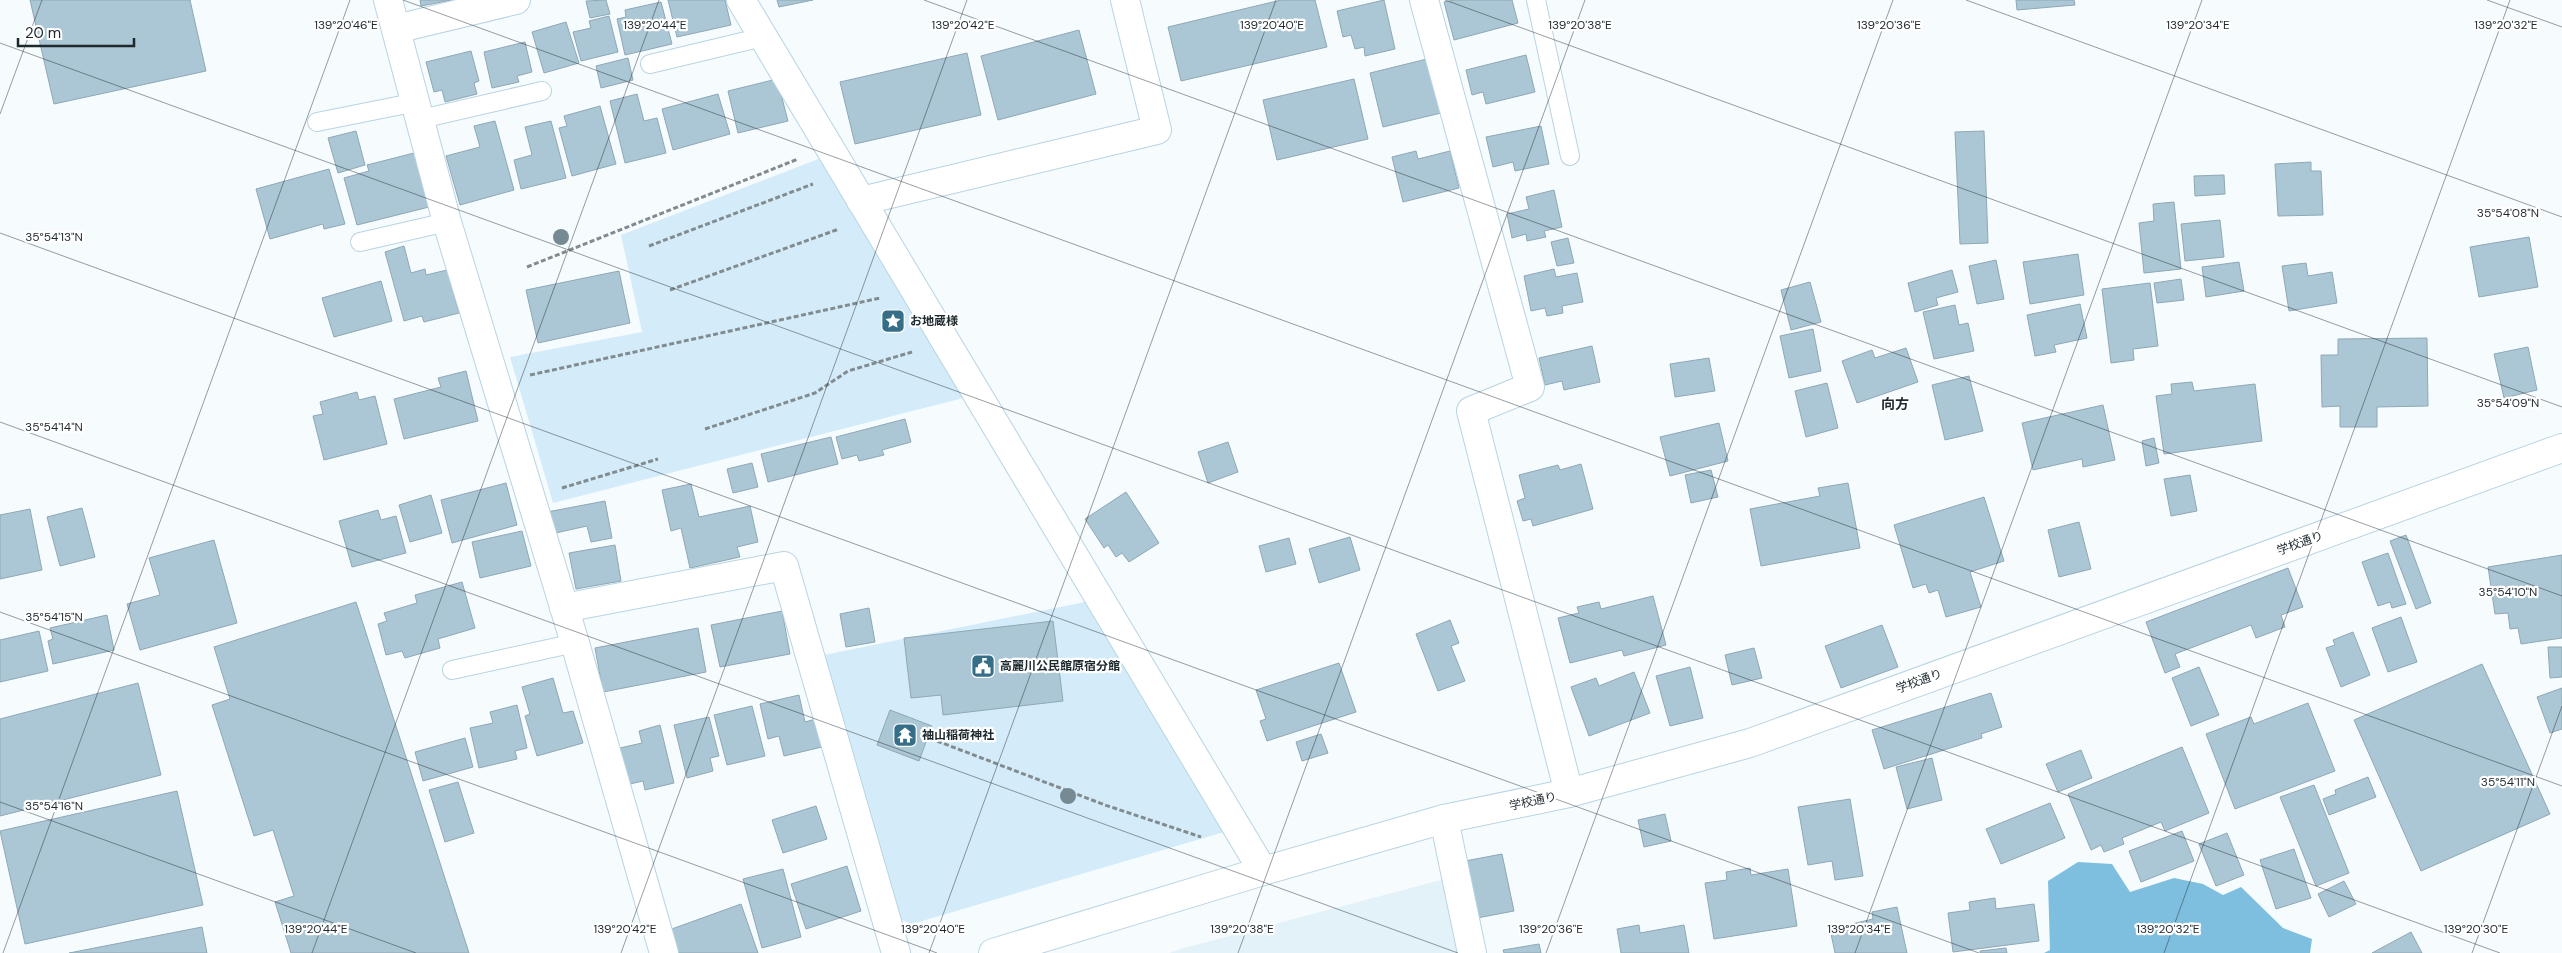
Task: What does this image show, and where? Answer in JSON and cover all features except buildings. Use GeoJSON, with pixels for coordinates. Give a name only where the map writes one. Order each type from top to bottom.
{"type":"FeatureCollection","features":[{"type":"Feature","properties":{"kind":"street"},"geometry":{"type":"LineString","coordinates":[[388,0],[419,110],[447,222],[575,642],[664,953]]}},
{"type":"Feature","properties":{"kind":"street"},"geometry":{"type":"LineString","coordinates":[[396,29],[516,0]]}},
{"type":"Feature","properties":{"kind":"street"},"geometry":{"type":"LineString","coordinates":[[741,0],[1263,871]]}},
{"type":"Feature","properties":{"kind":"street"},"geometry":{"type":"LineString","coordinates":[[861,201],[1157,130],[1125,0]]}},
{"type":"Feature","properties":{"kind":"street"},"geometry":{"type":"LineString","coordinates":[[1424,0],[1530,388],[1471,411],[1569,793]]}},
{"type":"Feature","properties":{"kind":"street","name":"学校通り"},"geometry":{"type":"LineString","coordinates":[[993,953],[1263,871],[1444,820],[1569,793],[1750,743],[2562,448]]}},
{"type":"Feature","properties":{"kind":"street"},"geometry":{"type":"LineString","coordinates":[[564,608],[784,566],[896,953]]}},
{"type":"Feature","properties":{"kind":"street"},"geometry":{"type":"LineString","coordinates":[[1444,820],[1472,953]]}},
{"type":"Feature","properties":{"kind":"lane"},"geometry":{"type":"LineString","coordinates":[[1536,0],[1570,156]]}},
{"type":"Feature","properties":{"kind":"lane"},"geometry":{"type":"LineString","coordinates":[[650,64],[763,37]]}},
{"type":"Feature","properties":{"kind":"lane"},"geometry":{"type":"LineString","coordinates":[[317,122],[419,110],[542,91]]}},
{"type":"Feature","properties":{"kind":"lane"},"geometry":{"type":"LineString","coordinates":[[360,242],[447,222]]}},
{"type":"Feature","properties":{"kind":"lane"},"geometry":{"type":"LineString","coordinates":[[452,670],[575,642]]}},
{"type":"Feature","properties":{"kind":"path"},"geometry":{"type":"LineString","coordinates":[[527,267],[828,147]]}},
{"type":"Feature","properties":{"kind":"path"},"geometry":{"type":"LineString","coordinates":[[649,246],[819,182]]}},
{"type":"Feature","properties":{"kind":"path"},"geometry":{"type":"LineString","coordinates":[[670,290],[848,226]]}},
{"type":"Feature","properties":{"kind":"path"},"geometry":{"type":"LineString","coordinates":[[531,384],[528,375],[915,291]]}},
{"type":"Feature","properties":{"kind":"path"},"geometry":{"type":"LineString","coordinates":[[705,429],[815,392],[848,371],[916,352],[911,344]]}},
{"type":"Feature","properties":{"kind":"path"},"geometry":{"type":"LineString","coordinates":[[558,479],[561,489],[658,459]]}},
{"type":"Feature","properties":{"kind":"path"},"geometry":{"type":"LineString","coordinates":[[937,741],[1105,805],[1193,832],[1202,837]]}},
{"type":"Feature","properties":{"kind":"shaded area"},"geometry":{"type":"Polygon","coordinates":[[[826,156],[971,396],[553,503],[510,357],[642,332],[621,235],[826,156]]]}},
{"type":"Feature","properties":{"kind":"shaded area"},"geometry":{"type":"Polygon","coordinates":[[[1085,602],[1231,830],[912,924],[897,918],[824,655],[1085,602]]]}},
{"type":"Feature","properties":{"kind":"shaded area"},"geometry":{"type":"Polygon","coordinates":[[[2078,862],[2112,864],[2130,892],[2174,878],[2203,884],[2223,895],[2241,887],[2283,928],[2312,939],[2310,953],[2044,953],[2050,950],[2048,881],[2078,862]]]}},
{"type":"Feature","properties":{"kind":"shaded area"},"geometry":{"type":"Polygon","coordinates":[[[1445,879],[1462,953],[1169,953],[1184,948],[1445,879]]]}},
{"type":"Feature","properties":{"kind":"place","name":"お地蔵様"},"geometry":{"type":"Point","coordinates":[893,321]}},
{"type":"Feature","properties":{"kind":"place","name":"高麗川公民館原宿分館"},"geometry":{"type":"Point","coordinates":[983,666]}},
{"type":"Feature","properties":{"kind":"place","name":"袖山稲荷神社"},"geometry":{"type":"Point","coordinates":[905,735]}},
{"type":"Feature","properties":{"kind":"district","name":"向方"},"geometry":{"type":"Point","coordinates":[1895,404]}}]}
